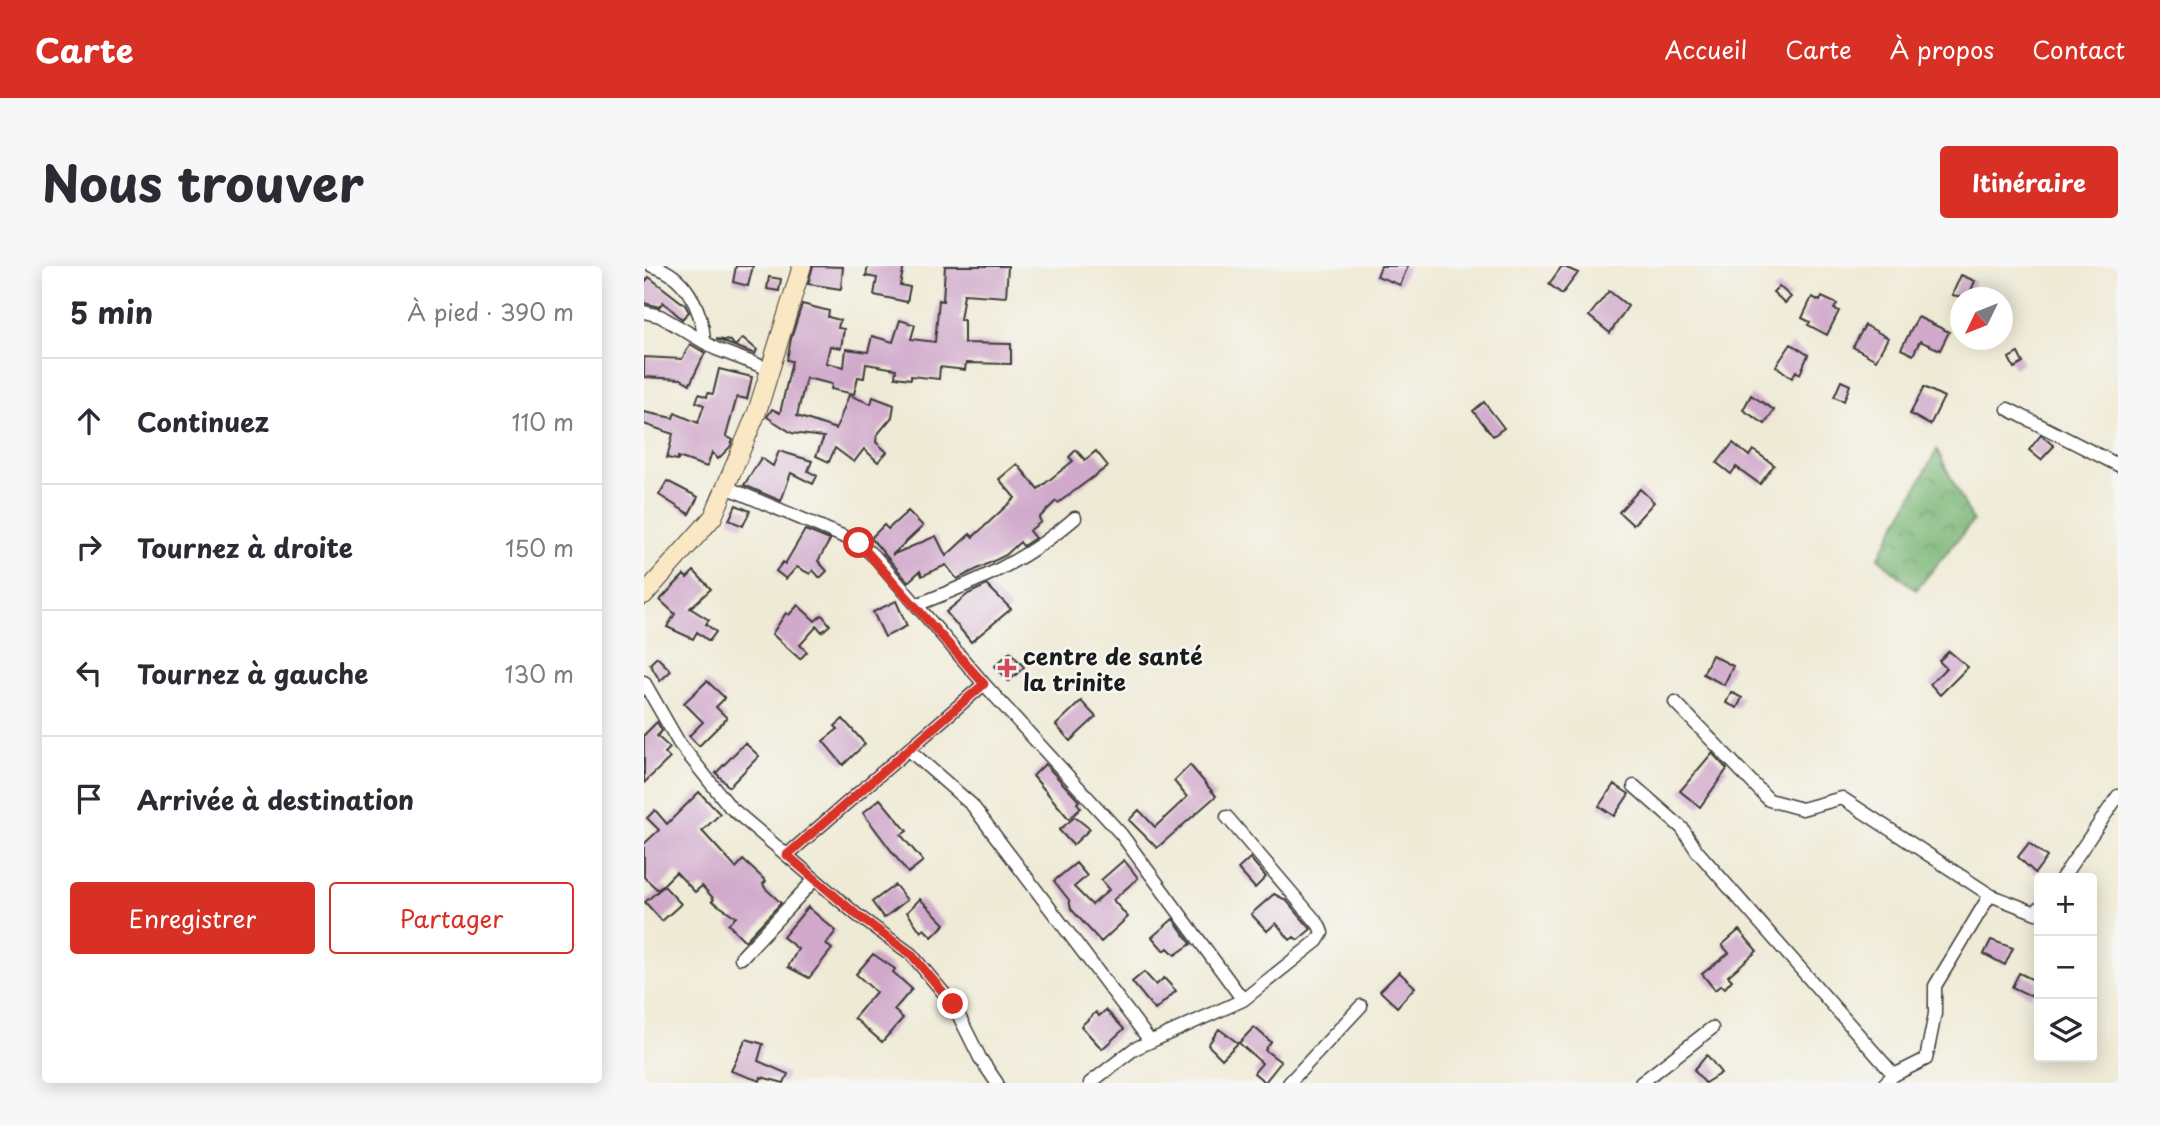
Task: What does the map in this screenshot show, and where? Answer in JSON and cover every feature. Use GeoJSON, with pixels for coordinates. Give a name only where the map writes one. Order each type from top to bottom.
{"type":"FeatureCollection","features":[{"type":"Feature","properties":{"kind":"main road"},"geometry":{"type":"LineString","coordinates":[[644,595],[713,517],[757,412],[802,266]]}},
{"type":"Feature","properties":{"kind":"street"},"geometry":{"type":"LineString","coordinates":[[652,266],[677,280],[692,295],[702,319],[704,340]]}},
{"type":"Feature","properties":{"kind":"street"},"geometry":{"type":"LineString","coordinates":[[644,312],[660,316],[716,349],[769,369]]}},
{"type":"Feature","properties":{"kind":"street"},"geometry":{"type":"LineString","coordinates":[[2008,409],[2118,465]]}},
{"type":"Feature","properties":{"kind":"street"},"geometry":{"type":"LineString","coordinates":[[726,487],[859,543],[1121,834],[1243,1000]]}},
{"type":"Feature","properties":{"kind":"street"},"geometry":{"type":"LineString","coordinates":[[916,604],[986,579],[1050,540],[1075,517]]}},
{"type":"Feature","properties":{"kind":"street"},"geometry":{"type":"LineString","coordinates":[[644,682],[679,743],[730,807],[857,915],[911,954],[953,1004],[980,1058],[997,1083]]}},
{"type":"Feature","properties":{"kind":"street"},"geometry":{"type":"LineString","coordinates":[[787,855],[984,684]]}},
{"type":"Feature","properties":{"kind":"street"},"geometry":{"type":"LineString","coordinates":[[1675,702],[1769,800],[1802,809],[1842,798],[1990,895],[2034,912]]}},
{"type":"Feature","properties":{"kind":"street"},"geometry":{"type":"LineString","coordinates":[[909,750],[972,806],[1150,1041]]}},
{"type":"Feature","properties":{"kind":"street"},"geometry":{"type":"LineString","coordinates":[[1634,786],[1682,828],[1696,851],[1890,1079],[1926,1059],[1935,1014],[1935,986],[1990,895]]}},
{"type":"Feature","properties":{"kind":"street"},"geometry":{"type":"LineString","coordinates":[[2065,873],[2118,796]]}},
{"type":"Feature","properties":{"kind":"street"},"geometry":{"type":"LineString","coordinates":[[1090,1083],[1150,1041],[1243,1000],[1317,941],[1322,933],[1319,925],[1227,817]]}},
{"type":"Feature","properties":{"kind":"street"},"geometry":{"type":"LineString","coordinates":[[741,958],[815,879]]}},
{"type":"Feature","properties":{"kind":"street"},"geometry":{"type":"LineString","coordinates":[[1289,1083],[1361,1006]]}},
{"type":"Feature","properties":{"kind":"street"},"geometry":{"type":"LineString","coordinates":[[1641,1083],[1712,1028]]}},
{"type":"Feature","properties":{"kind":"green space"},"geometry":{"type":"Polygon","coordinates":[[[1937,450],[1973,521],[1916,590],[1878,558],[1937,450]]]}},
{"type":"Feature","properties":{"kind":"building"},"geometry":{"type":"Polygon","coordinates":[[[736,266],[753,266],[748,286],[733,282],[736,266]]]}},
{"type":"Feature","properties":{"kind":"building"},"geometry":{"type":"Polygon","coordinates":[[[813,266],[843,267],[841,289],[808,284],[813,266]]]}},
{"type":"Feature","properties":{"kind":"building"},"geometry":{"type":"Polygon","coordinates":[[[868,266],[904,266],[900,285],[910,287],[907,302],[874,295],[877,278],[866,276],[868,266]]]}},
{"type":"Feature","properties":{"kind":"building"},"geometry":{"type":"Polygon","coordinates":[[[945,266],[1008,266],[1006,297],[964,294],[960,320],[964,320],[964,343],[1011,344],[1011,364],[966,363],[965,370],[940,367],[939,379],[911,376],[911,379],[895,377],[896,369],[866,364],[864,378],[858,377],[854,394],[831,389],[832,384],[806,378],[797,416],[836,429],[849,395],[871,404],[873,397],[894,405],[892,417],[877,435],[876,442],[887,452],[878,462],[864,449],[854,462],[835,448],[829,462],[816,456],[824,437],[792,433],[767,417],[772,409],[780,413],[792,361],[787,360],[791,339],[802,304],[829,311],[828,317],[840,320],[838,328],[844,329],[841,348],[830,346],[826,363],[844,367],[846,349],[868,352],[872,336],[893,342],[900,320],[915,325],[911,339],[935,342],[939,300],[943,301],[945,266]]]}},
{"type":"Feature","properties":{"kind":"building"},"geometry":{"type":"Polygon","coordinates":[[[1381,266],[1408,266],[1400,285],[1377,276],[1381,266]]]}},
{"type":"Feature","properties":{"kind":"building"},"geometry":{"type":"Polygon","coordinates":[[[1562,266],[1578,273],[1562,294],[1549,284],[1562,266]]]}},
{"type":"Feature","properties":{"kind":"building"},"geometry":{"type":"Polygon","coordinates":[[[1961,275],[1975,281],[1973,287],[1956,287],[1961,275]]]}},
{"type":"Feature","properties":{"kind":"building"},"geometry":{"type":"Polygon","coordinates":[[[649,277],[685,305],[689,312],[682,319],[663,302],[659,307],[644,303],[644,283],[649,277]]]}},
{"type":"Feature","properties":{"kind":"building"},"geometry":{"type":"Polygon","coordinates":[[[769,277],[781,279],[779,291],[767,289],[769,277]]]}},
{"type":"Feature","properties":{"kind":"building"},"geometry":{"type":"Polygon","coordinates":[[[1779,286],[1791,297],[1785,303],[1773,292],[1779,286]]]}},
{"type":"Feature","properties":{"kind":"building"},"geometry":{"type":"Polygon","coordinates":[[[1609,291],[1628,306],[1610,333],[1589,316],[1609,291]]]}},
{"type":"Feature","properties":{"kind":"building"},"geometry":{"type":"Polygon","coordinates":[[[1812,297],[1820,301],[1822,297],[1837,304],[1834,309],[1839,311],[1827,335],[1808,325],[1810,322],[1802,318],[1812,297]]]}},
{"type":"Feature","properties":{"kind":"building"},"geometry":{"type":"Polygon","coordinates":[[[1918,317],[1949,332],[1940,350],[1920,341],[1913,355],[1901,349],[1918,317]]]}},
{"type":"Feature","properties":{"kind":"building"},"geometry":{"type":"Polygon","coordinates":[[[1865,325],[1888,338],[1876,360],[1853,347],[1865,325]]]}},
{"type":"Feature","properties":{"kind":"building"},"geometry":{"type":"Polygon","coordinates":[[[743,338],[757,350],[755,354],[716,339],[731,341],[735,346],[743,338]]]}},
{"type":"Feature","properties":{"kind":"building"},"geometry":{"type":"Polygon","coordinates":[[[690,344],[705,353],[690,384],[681,379],[644,377],[644,357],[682,359],[690,344]]]}},
{"type":"Feature","properties":{"kind":"building"},"geometry":{"type":"Polygon","coordinates":[[[1791,344],[1808,355],[1800,374],[1796,371],[1792,378],[1776,366],[1791,344]]]}},
{"type":"Feature","properties":{"kind":"building"},"geometry":{"type":"Polygon","coordinates":[[[2018,353],[2023,363],[2014,368],[2009,358],[2018,353]]]}},
{"type":"Feature","properties":{"kind":"building"},"geometry":{"type":"Polygon","coordinates":[[[719,369],[752,377],[747,399],[737,397],[726,436],[733,440],[730,447],[718,459],[712,452],[707,467],[678,457],[678,460],[667,458],[673,434],[644,424],[644,412],[673,418],[675,413],[698,423],[704,405],[696,402],[699,394],[707,397],[708,393],[713,394],[719,369]]]}},
{"type":"Feature","properties":{"kind":"building"},"geometry":{"type":"Polygon","coordinates":[[[1841,381],[1850,385],[1844,401],[1834,397],[1841,381]]]}},
{"type":"Feature","properties":{"kind":"building"},"geometry":{"type":"Polygon","coordinates":[[[1924,387],[1944,397],[1930,425],[1910,414],[1924,387]]]}},
{"type":"Feature","properties":{"kind":"building"},"geometry":{"type":"Polygon","coordinates":[[[1751,395],[1774,410],[1765,424],[1743,410],[1751,395]]]}},
{"type":"Feature","properties":{"kind":"building"},"geometry":{"type":"Polygon","coordinates":[[[1484,402],[1504,428],[1493,436],[1473,411],[1484,402]]]}},
{"type":"Feature","properties":{"kind":"building"},"geometry":{"type":"Polygon","coordinates":[[[2041,435],[2054,446],[2041,460],[2029,450],[2041,435]]]}},
{"type":"Feature","properties":{"kind":"building"},"geometry":{"type":"Polygon","coordinates":[[[1733,443],[1749,456],[1753,450],[1774,465],[1760,484],[1736,467],[1731,474],[1717,463],[1733,443]]]}},
{"type":"Feature","properties":{"kind":"building"},"geometry":{"type":"Polygon","coordinates":[[[1076,450],[1085,460],[1096,451],[1108,466],[1058,503],[1056,501],[1039,518],[1041,522],[1029,531],[1035,538],[1023,546],[1020,542],[1006,555],[957,579],[946,565],[922,576],[920,571],[908,582],[871,538],[884,525],[888,529],[908,511],[923,526],[892,555],[936,536],[946,556],[970,534],[973,537],[1015,498],[999,479],[1017,464],[1038,489],[1073,461],[1069,457],[1076,450]]]}},
{"type":"Feature","properties":{"kind":"building"},"geometry":{"type":"Polygon","coordinates":[[[779,451],[812,461],[808,471],[817,476],[813,484],[791,473],[781,501],[744,485],[761,458],[773,466],[779,451]]]}},
{"type":"Feature","properties":{"kind":"building"},"geometry":{"type":"Polygon","coordinates":[[[667,481],[698,497],[689,514],[659,495],[667,481]]]}},
{"type":"Feature","properties":{"kind":"building"},"geometry":{"type":"Polygon","coordinates":[[[1640,489],[1654,502],[1633,525],[1619,512],[1640,489]]]}},
{"type":"Feature","properties":{"kind":"building"},"geometry":{"type":"Polygon","coordinates":[[[736,505],[750,511],[743,526],[729,520],[736,505]]]}},
{"type":"Feature","properties":{"kind":"building"},"geometry":{"type":"Polygon","coordinates":[[[805,530],[830,540],[818,561],[827,571],[820,578],[813,570],[810,574],[797,567],[786,579],[776,571],[783,562],[785,564],[805,530]]]}},
{"type":"Feature","properties":{"kind":"building"},"geometry":{"type":"Polygon","coordinates":[[[694,571],[711,589],[690,608],[709,620],[706,624],[716,632],[709,641],[697,632],[693,639],[667,627],[675,614],[660,600],[684,575],[687,578],[694,571]]]}},
{"type":"Feature","properties":{"kind":"building"},"geometry":{"type":"Polygon","coordinates":[[[987,585],[1011,609],[971,642],[946,612],[968,594],[987,585]]]}},
{"type":"Feature","properties":{"kind":"building"},"geometry":{"type":"Polygon","coordinates":[[[896,601],[907,626],[885,637],[873,612],[896,601]]]}},
{"type":"Feature","properties":{"kind":"building"},"geometry":{"type":"Polygon","coordinates":[[[798,605],[815,621],[822,615],[830,625],[822,632],[817,626],[800,645],[807,652],[800,659],[772,634],[786,613],[789,615],[798,605]]]}},
{"type":"Feature","properties":{"kind":"building"},"geometry":{"type":"Polygon","coordinates":[[[1949,651],[1968,667],[1940,695],[1930,684],[1946,668],[1939,661],[1949,651]]]}},
{"type":"Feature","properties":{"kind":"building"},"geometry":{"type":"Polygon","coordinates":[[[1010,652],[1024,667],[1009,681],[995,666],[1010,652]]]}},
{"type":"Feature","properties":{"kind":"building"},"geometry":{"type":"Polygon","coordinates":[[[1712,655],[1733,666],[1724,685],[1703,674],[1712,655]]]}},
{"type":"Feature","properties":{"kind":"building"},"geometry":{"type":"Polygon","coordinates":[[[657,657],[671,671],[660,681],[650,664],[657,657]]]}},
{"type":"Feature","properties":{"kind":"building"},"geometry":{"type":"Polygon","coordinates":[[[707,681],[725,698],[716,707],[727,718],[699,746],[689,736],[703,722],[684,703],[707,681]]]}},
{"type":"Feature","properties":{"kind":"building"},"geometry":{"type":"Polygon","coordinates":[[[1731,692],[1742,698],[1737,708],[1726,703],[1731,692]]]}},
{"type":"Feature","properties":{"kind":"building"},"geometry":{"type":"Polygon","coordinates":[[[1081,701],[1096,717],[1070,741],[1056,725],[1081,701]]]}},
{"type":"Feature","properties":{"kind":"building"},"geometry":{"type":"Polygon","coordinates":[[[843,719],[865,744],[843,765],[823,741],[838,729],[835,726],[843,719]]]}},
{"type":"Feature","properties":{"kind":"building"},"geometry":{"type":"Polygon","coordinates":[[[657,722],[662,731],[657,736],[670,748],[665,753],[670,758],[644,783],[644,735],[657,722]]]}},
{"type":"Feature","properties":{"kind":"building"},"geometry":{"type":"Polygon","coordinates":[[[745,743],[759,756],[729,787],[716,773],[745,743]]]}},
{"type":"Feature","properties":{"kind":"building"},"geometry":{"type":"Polygon","coordinates":[[[1712,753],[1727,769],[1700,807],[1680,791],[1712,753]]]}},
{"type":"Feature","properties":{"kind":"building"},"geometry":{"type":"Polygon","coordinates":[[[1045,764],[1079,801],[1077,803],[1081,808],[1069,819],[1033,776],[1045,764]]]}},
{"type":"Feature","properties":{"kind":"building"},"geometry":{"type":"Polygon","coordinates":[[[1190,765],[1216,796],[1157,848],[1129,820],[1139,810],[1155,827],[1187,797],[1174,781],[1190,765]]]}},
{"type":"Feature","properties":{"kind":"building"},"geometry":{"type":"Polygon","coordinates":[[[1614,784],[1629,794],[1614,816],[1599,806],[1614,784]]]}},
{"type":"Feature","properties":{"kind":"building"},"geometry":{"type":"Polygon","coordinates":[[[699,792],[720,814],[702,831],[736,868],[743,860],[766,881],[763,884],[765,888],[781,903],[745,941],[728,924],[736,917],[712,901],[714,899],[702,886],[695,892],[676,872],[658,890],[644,877],[644,844],[659,830],[647,818],[655,810],[667,824],[699,792]]]}},
{"type":"Feature","properties":{"kind":"building"},"geometry":{"type":"Polygon","coordinates":[[[880,799],[907,831],[901,835],[923,861],[908,873],[863,813],[880,799]]]}},
{"type":"Feature","properties":{"kind":"building"},"geometry":{"type":"Polygon","coordinates":[[[1075,817],[1090,829],[1073,845],[1059,830],[1075,817]]]}},
{"type":"Feature","properties":{"kind":"building"},"geometry":{"type":"Polygon","coordinates":[[[2029,843],[2047,857],[2035,873],[2018,857],[2029,843]]]}},
{"type":"Feature","properties":{"kind":"building"},"geometry":{"type":"Polygon","coordinates":[[[1250,858],[1266,877],[1255,888],[1238,869],[1250,858]]]}},
{"type":"Feature","properties":{"kind":"building"},"geometry":{"type":"Polygon","coordinates":[[[1124,860],[1138,878],[1113,900],[1128,917],[1101,942],[1071,909],[1069,900],[1054,881],[1076,863],[1087,876],[1074,887],[1092,905],[1109,890],[1101,880],[1124,860]]]}},
{"type":"Feature","properties":{"kind":"building"},"geometry":{"type":"Polygon","coordinates":[[[895,885],[907,900],[884,918],[872,902],[895,885]]]}},
{"type":"Feature","properties":{"kind":"building"},"geometry":{"type":"Polygon","coordinates":[[[664,886],[681,904],[662,921],[645,902],[664,886]]]}},
{"type":"Feature","properties":{"kind":"building"},"geometry":{"type":"Polygon","coordinates":[[[1274,894],[1286,900],[1311,929],[1298,940],[1294,937],[1290,940],[1276,923],[1267,931],[1251,914],[1274,894]]]}},
{"type":"Feature","properties":{"kind":"building"},"geometry":{"type":"Polygon","coordinates":[[[920,899],[945,924],[932,937],[924,929],[921,932],[907,912],[920,899]]]}},
{"type":"Feature","properties":{"kind":"building"},"geometry":{"type":"Polygon","coordinates":[[[808,907],[836,931],[826,944],[832,949],[809,978],[788,967],[798,949],[783,937],[808,907]]]}},
{"type":"Feature","properties":{"kind":"building"},"geometry":{"type":"Polygon","coordinates":[[[1173,919],[1191,944],[1175,955],[1168,948],[1164,951],[1152,937],[1173,919]]]}},
{"type":"Feature","properties":{"kind":"building"},"geometry":{"type":"Polygon","coordinates":[[[1739,930],[1757,951],[1728,976],[1732,980],[1725,988],[1721,985],[1715,990],[1702,974],[1729,953],[1722,945],[1739,930]]]}},
{"type":"Feature","properties":{"kind":"building"},"geometry":{"type":"Polygon","coordinates":[[[1991,940],[2013,948],[2005,965],[1984,954],[1991,940]]]}},
{"type":"Feature","properties":{"kind":"building"},"geometry":{"type":"Polygon","coordinates":[[[873,954],[895,969],[893,972],[912,989],[894,1010],[903,1018],[882,1042],[854,1018],[876,992],[856,974],[873,954]]]}},
{"type":"Feature","properties":{"kind":"building"},"geometry":{"type":"Polygon","coordinates":[[[1144,972],[1156,985],[1164,978],[1176,991],[1155,1010],[1132,982],[1144,972]]]}},
{"type":"Feature","properties":{"kind":"building"},"geometry":{"type":"Polygon","coordinates":[[[1399,972],[1415,987],[1397,1007],[1380,991],[1399,972]]]}},
{"type":"Feature","properties":{"kind":"building"},"geometry":{"type":"Polygon","coordinates":[[[2019,973],[2034,980],[2031,996],[2012,987],[2019,973]]]}},
{"type":"Feature","properties":{"kind":"building"},"geometry":{"type":"Polygon","coordinates":[[[1106,1010],[1124,1029],[1102,1049],[1081,1026],[1096,1012],[1099,1016],[1106,1010]]]}},
{"type":"Feature","properties":{"kind":"building"},"geometry":{"type":"Polygon","coordinates":[[[1254,1027],[1271,1042],[1265,1050],[1281,1062],[1265,1082],[1254,1073],[1262,1063],[1239,1043],[1254,1027]]]}},
{"type":"Feature","properties":{"kind":"building"},"geometry":{"type":"Polygon","coordinates":[[[1219,1029],[1238,1043],[1222,1059],[1208,1045],[1219,1029]]]}},
{"type":"Feature","properties":{"kind":"building"},"geometry":{"type":"Polygon","coordinates":[[[746,1039],[763,1044],[758,1061],[788,1074],[784,1083],[761,1077],[760,1081],[731,1071],[746,1039]]]}},
{"type":"Feature","properties":{"kind":"building"},"geometry":{"type":"Polygon","coordinates":[[[1707,1055],[1721,1073],[1705,1083],[1694,1070],[1707,1055]]]}},
{"type":"Feature","properties":{"kind":"place","name":"centre de santé la trinite"},"geometry":{"type":"Point","coordinates":[1007,668]}},
{"type":"Feature","properties":{"kind":"route"},"geometry":{"type":"LineString","coordinates":[[859,543],[877,559],[984,684],[787,855],[857,915],[911,954],[953,1004]]}}]}
